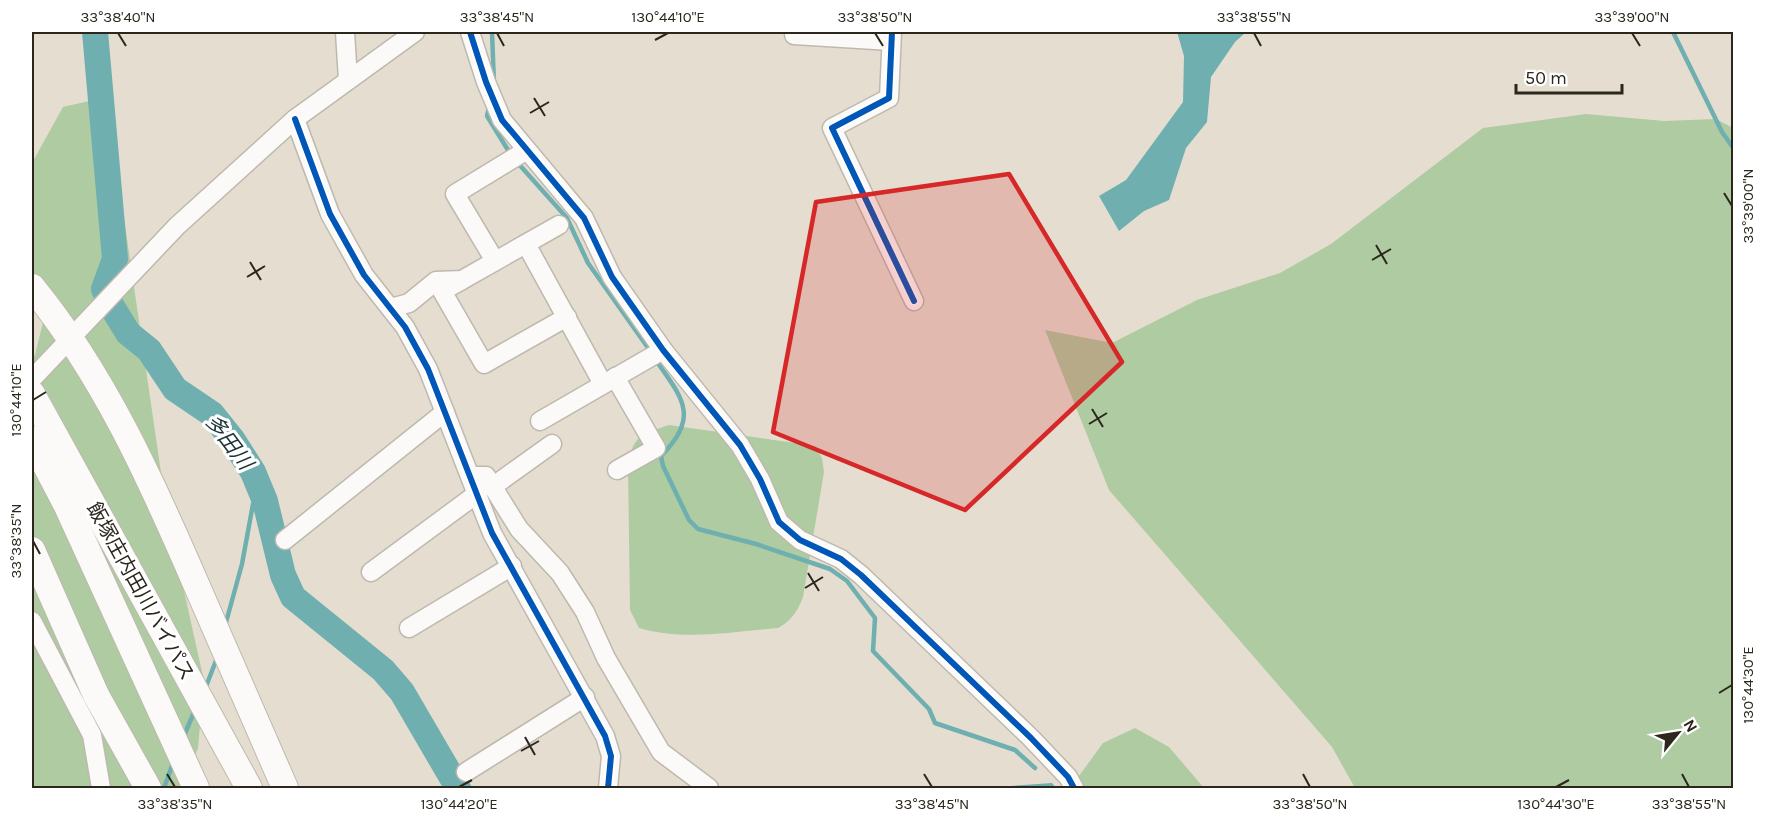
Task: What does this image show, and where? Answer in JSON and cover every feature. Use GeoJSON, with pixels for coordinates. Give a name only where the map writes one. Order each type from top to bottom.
{"type":"FeatureCollection","features":[{"type":"Feature","properties":{"kind":"highway"},"geometry":{"type":"LineString","coordinates":[[32,287],[71,338],[121,424],[166,517],[285,789]]}},
{"type":"Feature","properties":{"kind":"highway","name":"飯塚庄内田川バイパス"},"geometry":{"type":"LineString","coordinates":[[37,404],[249,789]]}},
{"type":"Feature","properties":{"kind":"highway","name":"飯塚庄内田川バイパス"},"geometry":{"type":"LineString","coordinates":[[32,439],[67,506],[196,789]]}},
{"type":"Feature","properties":{"kind":"highway"},"geometry":{"type":"LineString","coordinates":[[32,550],[96,695],[148,789]]}},
{"type":"Feature","properties":{"kind":"street"},"geometry":{"type":"LineString","coordinates":[[345,32],[348,80]]}},
{"type":"Feature","properties":{"kind":"street"},"geometry":{"type":"LineString","coordinates":[[32,379],[177,226],[294,119],[415,32]]}},
{"type":"Feature","properties":{"kind":"street"},"geometry":{"type":"LineString","coordinates":[[470,32],[486,82],[502,120],[584,218],[612,277],[663,350],[740,445],[760,479],[779,522],[800,540],[842,559],[861,574],[1030,738],[1068,777],[1074,789]]}},
{"type":"Feature","properties":{"kind":"street"},"geometry":{"type":"LineString","coordinates":[[794,35],[892,36],[889,98],[832,128],[914,301]]}},
{"type":"Feature","properties":{"kind":"street"},"geometry":{"type":"LineString","coordinates":[[294,119],[330,214],[364,275],[405,327],[429,369],[470,476],[560,573],[585,612],[606,658],[661,752],[709,789]]}},
{"type":"Feature","properties":{"kind":"street"},"geometry":{"type":"LineString","coordinates":[[495,261],[455,194],[527,150]]}},
{"type":"Feature","properties":{"kind":"street"},"geometry":{"type":"LineString","coordinates":[[559,225],[442,291],[484,364],[567,317]]}},
{"type":"Feature","properties":{"kind":"street"},"geometry":{"type":"LineString","coordinates":[[526,244],[567,317],[656,448],[617,470]]}},
{"type":"Feature","properties":{"kind":"street"},"geometry":{"type":"LineString","coordinates":[[391,308],[409,303],[436,281],[462,280]]}},
{"type":"Feature","properties":{"kind":"street"},"geometry":{"type":"LineString","coordinates":[[540,421],[663,350]]}},
{"type":"Feature","properties":{"kind":"street"},"geometry":{"type":"LineString","coordinates":[[285,540],[445,412]]}},
{"type":"Feature","properties":{"kind":"street"},"geometry":{"type":"LineString","coordinates":[[371,572],[552,444]]}},
{"type":"Feature","properties":{"kind":"street"},"geometry":{"type":"LineString","coordinates":[[485,490],[492,533],[585,698],[611,756],[608,789]]}},
{"type":"Feature","properties":{"kind":"street"},"geometry":{"type":"LineString","coordinates":[[410,628],[512,566]]}},
{"type":"Feature","properties":{"kind":"street"},"geometry":{"type":"LineString","coordinates":[[32,621],[92,735],[100,789]]}},
{"type":"Feature","properties":{"kind":"street"},"geometry":{"type":"LineString","coordinates":[[466,772],[585,698]]}},
{"type":"Feature","properties":{"kind":"highlighted area"},"geometry":{"type":"Polygon","coordinates":[[[1009,174],[1122,362],[965,510],[773,432],[816,202],[1009,174]]]}},
{"type":"Feature","properties":{"kind":"green space"},"geometry":{"type":"Polygon","coordinates":[[[89,101],[97,105],[115,156],[167,514],[204,681],[198,748],[181,788],[32,788],[32,358],[35,355],[44,318],[32,278],[32,163],[63,107],[89,101]]]}},
{"type":"Feature","properties":{"kind":"green space"},"geometry":{"type":"Polygon","coordinates":[[[1586,114],[1664,121],[1716,119],[1733,128],[1733,788],[1355,788],[1332,747],[1109,490],[1045,330],[1112,343],[1197,300],[1280,273],[1331,244],[1483,128],[1586,114]]]}},
{"type":"Feature","properties":{"kind":"green space"},"geometry":{"type":"Polygon","coordinates":[[[669,425],[815,446],[822,458],[824,472],[803,597],[794,615],[778,628],[690,635],[639,628],[630,610],[628,463],[633,446],[641,436],[669,425]]]}},
{"type":"Feature","properties":{"kind":"green space"},"geometry":{"type":"Polygon","coordinates":[[[1135,728],[1169,747],[1204,788],[1081,788],[1079,776],[1103,743],[1135,728]]]}},
{"type":"Feature","properties":{"kind":"water"},"geometry":{"type":"Polygon","coordinates":[[[1177,32],[1246,32],[1235,42],[1211,77],[1207,122],[1186,148],[1169,200],[1144,211],[1119,231],[1099,196],[1126,180],[1183,102],[1184,56],[1177,32]]]}},
{"type":"Feature","properties":{"kind":"water"},"geometry":{"type":"Polygon","coordinates":[[[1052,783],[1056,788],[981,788],[1052,783]]]}},
{"type":"Feature","properties":{"kind":"waterway","name":"多田川"},"geometry":{"type":"LineString","coordinates":[[95,32],[115,259],[104,289],[111,305],[128,333],[149,350],[175,389],[212,414],[232,439],[253,472],[265,501],[283,575],[293,597],[383,670],[402,692],[458,788]]}},
{"type":"Feature","properties":{"kind":"waterway"},"geometry":{"type":"LineString","coordinates":[[492,32],[494,84]]}},
{"type":"Feature","properties":{"kind":"waterway"},"geometry":{"type":"LineString","coordinates":[[1673,32],[1722,132],[1734,149]]}},
{"type":"Feature","properties":{"kind":"waterway"},"geometry":{"type":"LineString","coordinates":[[489,107],[487,116],[511,155]]}},
{"type":"Feature","properties":{"kind":"waterway"},"geometry":{"type":"LineString","coordinates":[[516,161],[567,218],[588,263],[651,352]]}},
{"type":"Feature","properties":{"kind":"waterway"},"geometry":{"type":"LineString","coordinates":[[655,359],[673,385],[683,407],[684,418],[680,430],[661,456],[663,466],[689,520],[698,529],[756,544],[830,569],[847,581],[875,618],[873,651],[929,709],[935,723],[1015,750],[1035,768]]}},
{"type":"Feature","properties":{"kind":"waterway"},"geometry":{"type":"LineString","coordinates":[[225,626],[242,564],[253,504],[259,491]]}},
{"type":"Feature","properties":{"kind":"waterway"},"geometry":{"type":"LineString","coordinates":[[205,689],[217,658]]}},
{"type":"Feature","properties":{"kind":"waterway"},"geometry":{"type":"LineString","coordinates":[[183,738],[195,710]]}},
{"type":"Feature","properties":{"kind":"waterway"},"geometry":{"type":"LineString","coordinates":[[164,788],[173,763]]}},
{"type":"Feature","properties":{"kind":"cycle path"},"geometry":{"type":"LineString","coordinates":[[470,32],[486,82],[502,120],[584,218],[612,277],[663,350],[740,445],[760,479],[779,522],[800,540],[841,559],[861,575],[1031,738],[1068,777],[1074,788]]}},
{"type":"Feature","properties":{"kind":"cycle path"},"geometry":{"type":"LineString","coordinates":[[892,32],[889,98],[832,128],[914,301]]}},
{"type":"Feature","properties":{"kind":"cycle path"},"geometry":{"type":"LineString","coordinates":[[295,119],[330,214],[364,275],[405,327],[428,369],[492,533],[605,736],[611,756],[608,788]]}}]}
